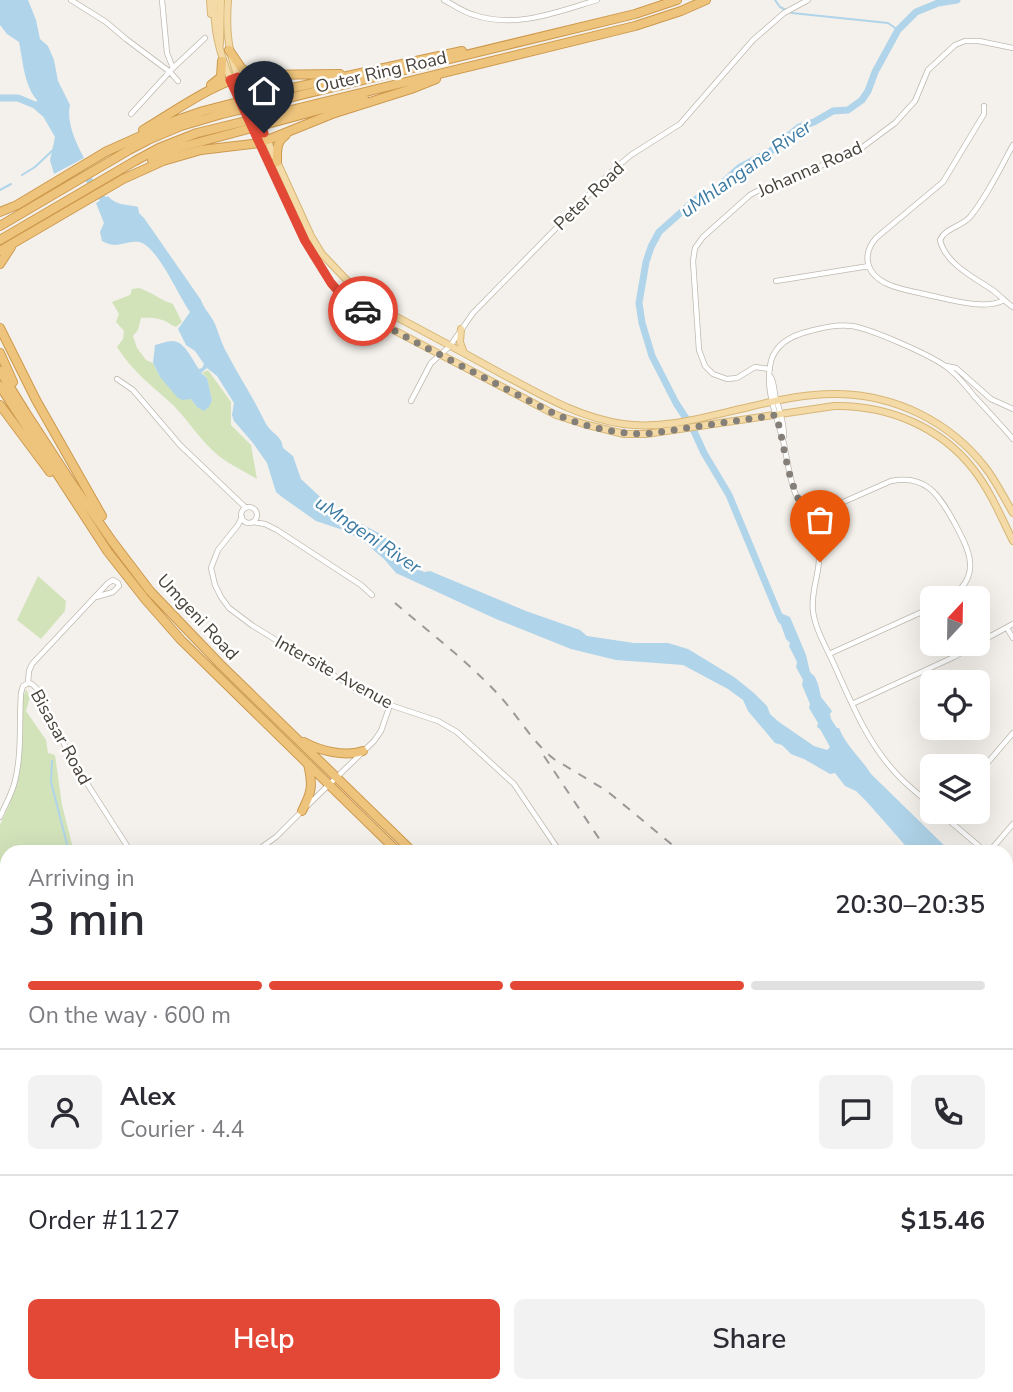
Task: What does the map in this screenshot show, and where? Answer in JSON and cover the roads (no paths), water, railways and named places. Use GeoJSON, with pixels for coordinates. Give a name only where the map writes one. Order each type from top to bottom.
{"type":"FeatureCollection","features":[{"type":"Feature","properties":{"kind":"highway","name":"Outer Ring Road"},"geometry":{"type":"LineString","coordinates":[[0,226],[126,145],[173,129],[222,114],[635,14],[677,0]]}},
{"type":"Feature","properties":{"kind":"highway","name":"Outer Ring Road"},"geometry":{"type":"LineString","coordinates":[[0,240],[31,228],[138,166],[177,140],[215,128],[635,26],[706,0]]}},
{"type":"Feature","properties":{"kind":"highway"},"geometry":{"type":"LineString","coordinates":[[0,213],[105,152],[196,113],[292,88],[516,42]]}},
{"type":"Feature","properties":{"kind":"highway"},"geometry":{"type":"LineString","coordinates":[[229,50],[242,69],[258,75]]}},
{"type":"Feature","properties":{"kind":"highway"},"geometry":{"type":"LineString","coordinates":[[126,145],[218,80],[222,72],[222,61]]}},
{"type":"Feature","properties":{"kind":"highway"},"geometry":{"type":"LineString","coordinates":[[138,166],[201,150],[263,142],[332,114],[479,65]]}},
{"type":"Feature","properties":{"kind":"highway"},"geometry":{"type":"LineString","coordinates":[[180,108],[234,79],[258,75],[360,73]]}},
{"type":"Feature","properties":{"kind":"highway"},"geometry":{"type":"LineString","coordinates":[[0,264],[31,228],[123,179],[138,166],[161,155],[196,143],[438,79]]}},
{"type":"Feature","properties":{"kind":"highway"},"geometry":{"type":"LineString","coordinates":[[277,162],[271,151],[281,138],[295,129]]}},
{"type":"Feature","properties":{"kind":"highway"},"geometry":{"type":"LineString","coordinates":[[0,251],[18,240]]}},
{"type":"Feature","properties":{"kind":"highway"},"geometry":{"type":"LineString","coordinates":[[0,328],[51,429],[106,524],[156,597]]}},
{"type":"Feature","properties":{"kind":"highway"},"geometry":{"type":"LineString","coordinates":[[0,353],[45,442]]}},
{"type":"Feature","properties":{"kind":"highway","name":"Umgeni Road"},"geometry":{"type":"LineString","coordinates":[[0,371],[112,541],[156,597],[406,845]]}},
{"type":"Feature","properties":{"kind":"highway","name":"Umgeni Road"},"geometry":{"type":"LineString","coordinates":[[0,386],[108,552],[145,599],[181,640],[391,845]]}},
{"type":"Feature","properties":{"kind":"highway"},"geometry":{"type":"LineString","coordinates":[[0,405],[55,478],[69,492]]}},
{"type":"Feature","properties":{"kind":"highway"},"geometry":{"type":"LineString","coordinates":[[290,732],[318,748],[352,754],[363,751]]}},
{"type":"Feature","properties":{"kind":"highway"},"geometry":{"type":"LineString","coordinates":[[302,811],[312,786],[308,764]]}},
{"type":"Feature","properties":{"kind":"main road"},"geometry":{"type":"LineString","coordinates":[[213,0],[212,27],[219,49]]}},
{"type":"Feature","properties":{"kind":"main road"},"geometry":{"type":"LineString","coordinates":[[221,0],[219,49],[222,61],[246,96],[263,142],[271,151],[275,178],[303,237],[331,283],[369,316],[566,419],[624,434],[675,431],[821,407],[858,406],[898,415],[922,426],[965,459],[988,492],[1013,541]]}},
{"type":"Feature","properties":{"kind":"main road"},"geometry":{"type":"LineString","coordinates":[[228,0],[229,50],[238,97],[259,132]]}},
{"type":"Feature","properties":{"kind":"main road"},"geometry":{"type":"LineString","coordinates":[[277,162],[311,236],[322,254],[343,278],[369,300],[549,400],[577,413],[622,424],[643,425],[712,416],[814,395],[839,394],[873,398],[914,410],[939,424],[975,455],[992,476],[1013,513]]}},
{"type":"Feature","properties":{"kind":"main road"},"geometry":{"type":"LineString","coordinates":[[461,329],[460,342],[464,353]]}},
{"type":"Feature","properties":{"kind":"street"},"geometry":{"type":"LineString","coordinates":[[71,0],[171,70]]}},
{"type":"Feature","properties":{"kind":"street"},"geometry":{"type":"LineString","coordinates":[[162,0],[167,53],[171,70],[178,81]]}},
{"type":"Feature","properties":{"kind":"street"},"geometry":{"type":"LineString","coordinates":[[444,0],[475,16],[506,22],[528,20],[597,0]]}},
{"type":"Feature","properties":{"kind":"street","name":"Peter Road"},"geometry":{"type":"LineString","coordinates":[[411,401],[431,363],[450,346],[473,313],[612,171],[631,155],[680,124],[753,40],[789,10],[808,0]]}},
{"type":"Feature","properties":{"kind":"street"},"geometry":{"type":"LineString","coordinates":[[131,114],[205,38]]}},
{"type":"Feature","properties":{"kind":"street","name":"Johanna Road"},"geometry":{"type":"LineString","coordinates":[[770,369],[755,367],[737,378],[722,379],[709,371],[700,355],[694,254],[703,237],[755,191],[860,149],[895,123],[915,101],[928,70],[955,45],[965,41],[979,41],[1013,48]]}},
{"type":"Feature","properties":{"kind":"street"},"geometry":{"type":"LineString","coordinates":[[984,106],[984,114],[945,180],[873,242],[868,253],[869,266],[882,281],[902,289],[971,303],[994,303],[1003,300]]}},
{"type":"Feature","properties":{"kind":"street"},"geometry":{"type":"LineString","coordinates":[[1013,145],[975,210],[940,240],[947,254],[965,273],[993,290],[1013,307]]}},
{"type":"Feature","properties":{"kind":"street"},"geometry":{"type":"LineString","coordinates":[[776,281],[869,266]]}},
{"type":"Feature","properties":{"kind":"street"},"geometry":{"type":"LineString","coordinates":[[920,795],[898,776],[868,736],[813,615],[813,593],[820,556],[817,540],[792,482],[773,381],[770,377],[772,359],[776,350],[788,339],[804,332],[826,326],[853,326],[875,333],[945,366],[956,368],[991,399],[1013,408]]}},
{"type":"Feature","properties":{"kind":"street"},"geometry":{"type":"LineString","coordinates":[[945,366],[1013,439]]}},
{"type":"Feature","properties":{"kind":"street"},"geometry":{"type":"LineString","coordinates":[[117,379],[134,390],[197,462],[246,508]]}},
{"type":"Feature","properties":{"kind":"street"},"geometry":{"type":"LineString","coordinates":[[807,518],[891,481],[907,479],[925,484],[942,503],[970,554],[970,569],[962,586]]}},
{"type":"Feature","properties":{"kind":"street"},"geometry":{"type":"LineString","coordinates":[[265,524],[250,522],[242,517],[242,513],[246,508],[255,509],[257,516],[265,524],[361,585],[372,595]]}},
{"type":"Feature","properties":{"kind":"street"},"geometry":{"type":"LineString","coordinates":[[250,522],[257,516]]}},
{"type":"Feature","properties":{"kind":"street","name":"Intersite Avenue"},"geometry":{"type":"LineString","coordinates":[[242,517],[218,550],[211,568],[215,585],[229,608],[253,626],[356,688],[390,705],[452,728],[514,784],[555,845]]}},
{"type":"Feature","properties":{"kind":"street","name":"Intersite Avenue"},"geometry":{"type":"LineString","coordinates":[[234,530],[250,522]]}},
{"type":"Feature","properties":{"kind":"street","name":"Bisasar Road"},"geometry":{"type":"LineString","coordinates":[[96,597],[115,591],[118,583],[111,580],[33,664],[28,682],[37,689],[72,760],[127,845]]}},
{"type":"Feature","properties":{"kind":"street"},"geometry":{"type":"LineString","coordinates":[[829,654],[920,613]]}},
{"type":"Feature","properties":{"kind":"street"},"geometry":{"type":"LineString","coordinates":[[990,637],[1013,624]]}},
{"type":"Feature","properties":{"kind":"street"},"geometry":{"type":"LineString","coordinates":[[1007,628],[1013,638]]}},
{"type":"Feature","properties":{"kind":"street"},"geometry":{"type":"LineString","coordinates":[[852,704],[956,656]]}},
{"type":"Feature","properties":{"kind":"street"},"geometry":{"type":"LineString","coordinates":[[0,817],[15,779],[22,689],[28,682]]}},
{"type":"Feature","properties":{"kind":"street"},"geometry":{"type":"LineString","coordinates":[[265,845],[374,741],[381,731],[390,705]]}},
{"type":"Feature","properties":{"kind":"street"},"geometry":{"type":"LineString","coordinates":[[990,760],[1013,733]]}},
{"type":"Feature","properties":{"kind":"street"},"geometry":{"type":"LineString","coordinates":[[956,824],[980,845]]}},
{"type":"Feature","properties":{"kind":"street"},"geometry":{"type":"LineString","coordinates":[[994,845],[1013,824]]}},
{"type":"Feature","properties":{"kind":"water"},"geometry":{"type":"Polygon","coordinates":[[[0,0],[28,0],[40,39],[48,46],[58,81],[70,105],[71,125],[84,158],[54,174],[50,160],[55,137],[29,87],[19,42],[0,25],[0,0]]]}},
{"type":"Feature","properties":{"kind":"water"},"geometry":{"type":"Polygon","coordinates":[[[108,196],[118,203],[138,207],[139,213],[201,300],[267,426],[280,440],[283,448],[293,456],[301,479],[332,508],[384,536],[408,564],[424,572],[430,571],[580,630],[587,636],[634,643],[668,643],[688,649],[734,677],[754,693],[779,722],[814,746],[827,750],[830,747],[809,708],[803,680],[796,667],[797,662],[776,611],[790,617],[810,672],[815,677],[821,697],[832,711],[831,719],[837,728],[871,774],[944,845],[905,845],[867,802],[856,791],[845,786],[835,773],[830,774],[775,743],[748,711],[743,700],[683,665],[616,660],[571,649],[496,619],[396,573],[364,542],[346,531],[316,521],[282,497],[276,492],[267,463],[234,421],[234,403],[217,376],[207,368],[201,373],[207,378],[212,400],[204,411],[191,399],[182,400],[177,397],[160,377],[153,363],[155,345],[177,342],[184,347],[199,369],[204,364],[195,351],[186,345],[178,329],[190,312],[153,252],[139,242],[113,245],[102,241],[100,232],[104,223],[96,203],[108,196]]]}},
{"type":"Feature","properties":{"kind":"waterway"},"geometry":{"type":"LineString","coordinates":[[775,0],[780,7],[792,13],[888,23],[898,30]]}},
{"type":"Feature","properties":{"kind":"waterway","name":"uMhlangane River"},"geometry":{"type":"LineString","coordinates":[[781,620],[729,495],[652,356],[639,303],[646,262],[659,232],[696,199],[717,188],[740,167],[771,151],[799,127],[833,111],[848,110],[862,100],[898,30],[916,12],[938,3],[957,0]]}},
{"type":"Feature","properties":{"kind":"waterway"},"geometry":{"type":"LineString","coordinates":[[0,98],[18,98],[35,105],[44,113]]}},
{"type":"Feature","properties":{"kind":"waterway"},"geometry":{"type":"LineString","coordinates":[[22,175],[53,150]]}},
{"type":"Feature","properties":{"kind":"waterway","name":"uMngeni River"},"geometry":{"type":"LineString","coordinates":[[84,173],[108,206]]}},
{"type":"Feature","properties":{"kind":"waterway"},"geometry":{"type":"LineString","coordinates":[[0,190],[11,184]]}},
{"type":"Feature","properties":{"kind":"waterway"},"geometry":{"type":"LineString","coordinates":[[52,761],[51,782],[67,845]]}},
{"type":"Feature","properties":{"kind":"railway"},"geometry":{"type":"LineString","coordinates":[[395,603],[485,681],[554,759],[607,791],[673,845]]}},
{"type":"Feature","properties":{"kind":"railway"},"geometry":{"type":"LineString","coordinates":[[544,756],[603,845]]}}]}
